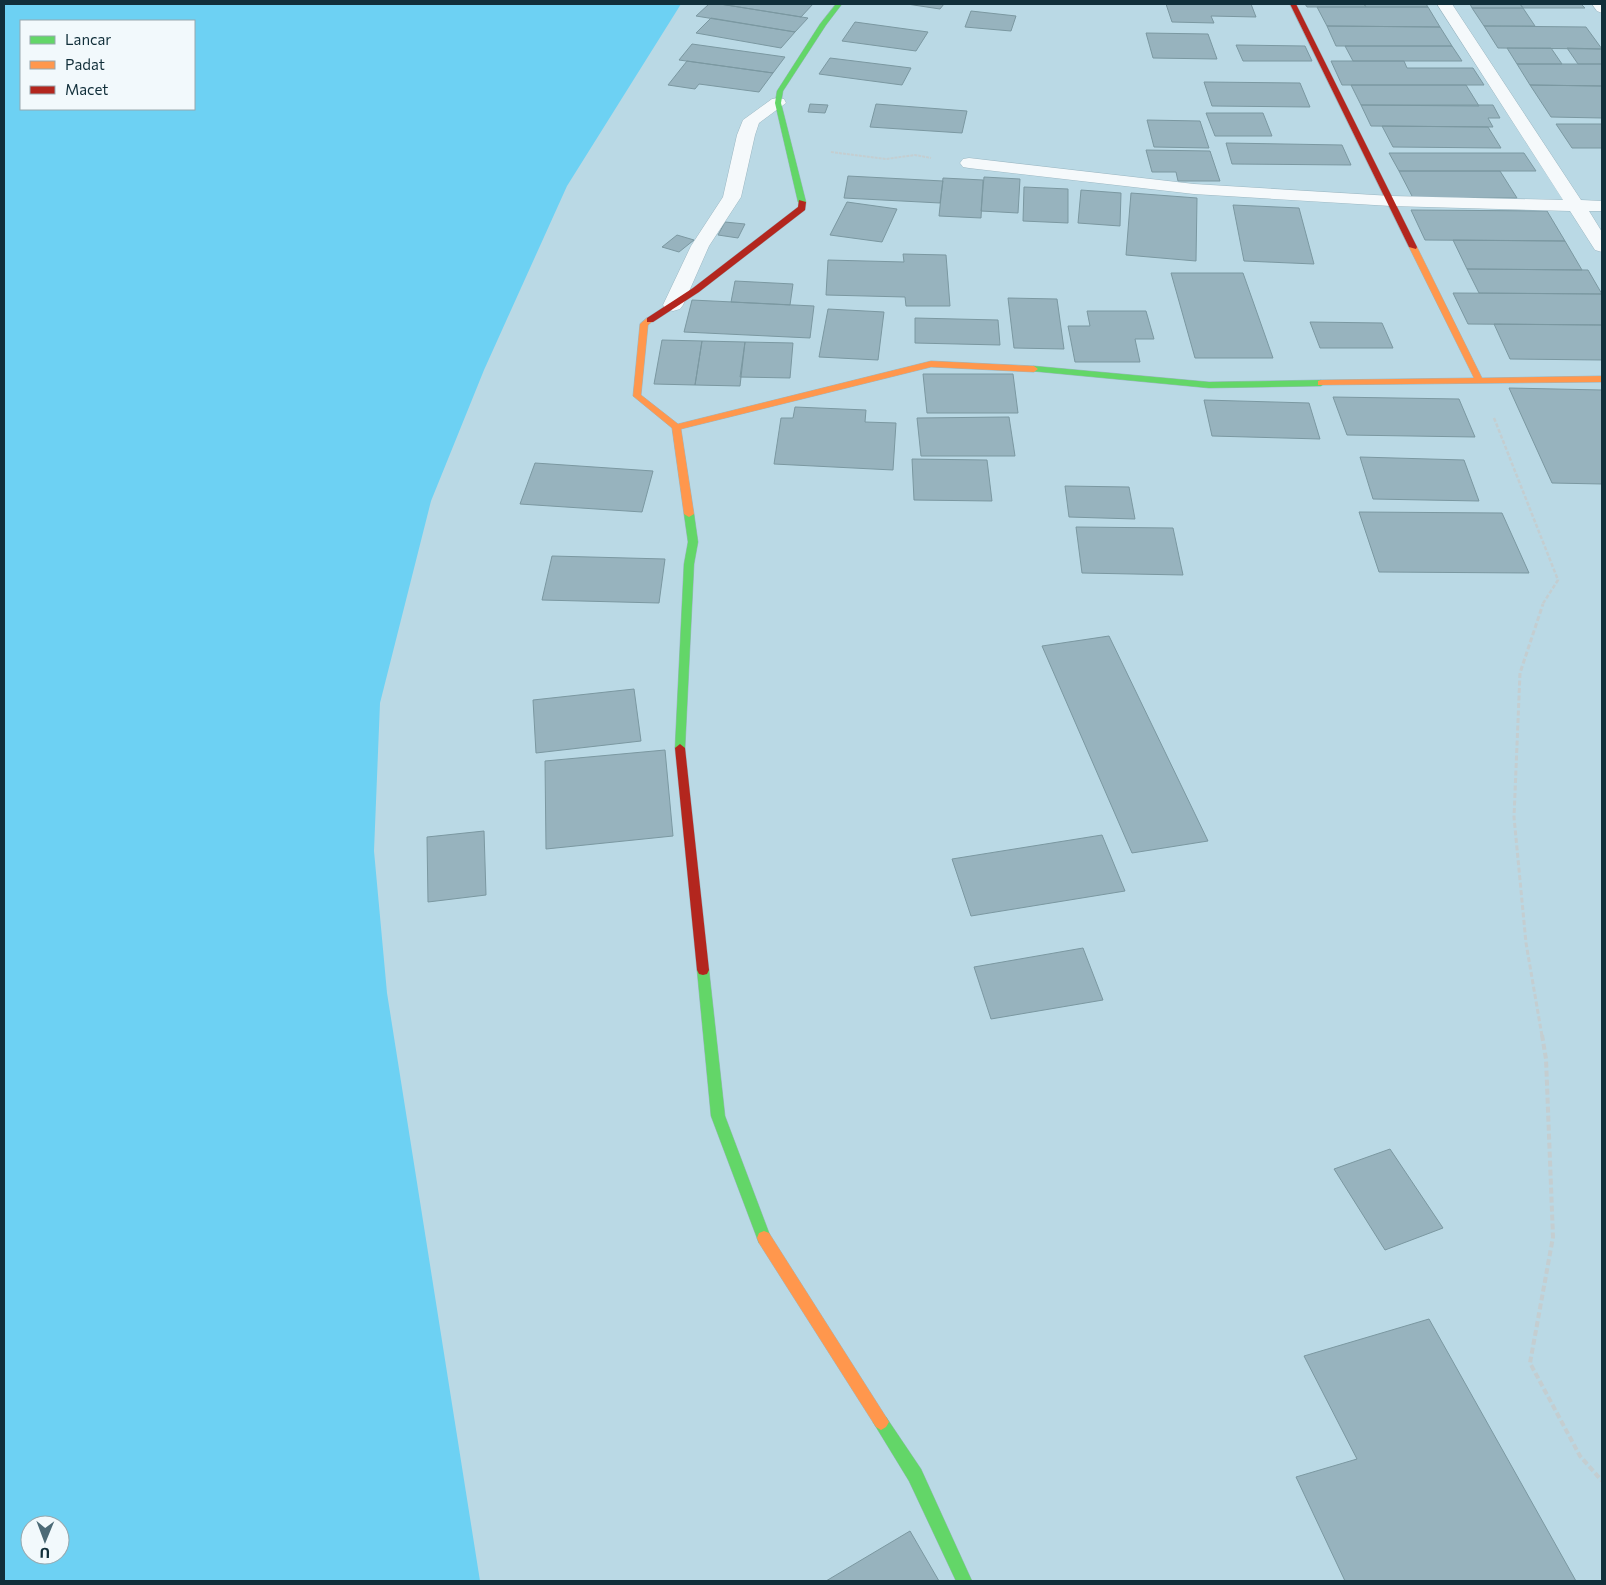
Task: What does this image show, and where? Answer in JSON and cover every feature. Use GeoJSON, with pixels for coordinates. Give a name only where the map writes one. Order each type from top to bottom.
{"type":"FeatureCollection","features":[{"type":"Feature","properties":{"kind":"street"},"geometry":{"type":"LineString","coordinates":[[839,4],[823,24],[780,91],[778,103],[802,201],[802,208],[696,290],[644,324],[637,396],[676,427],[693,542],[689,564],[680,749],[718,1116],[762,1235],[915,1474],[964,1581]]}},
{"type":"Feature","properties":{"kind":"street"},"geometry":{"type":"LineString","coordinates":[[1293,4],[1479,380]]}},
{"type":"Feature","properties":{"kind":"street"},"geometry":{"type":"LineString","coordinates":[[1444,4],[1602,246]]}},
{"type":"Feature","properties":{"kind":"street"},"geometry":{"type":"LineString","coordinates":[[1599,4],[1602,8]]}},
{"type":"Feature","properties":{"kind":"street"},"geometry":{"type":"LineString","coordinates":[[673,305],[700,246],[732,197],[746,135],[752,120],[778,103]]}},
{"type":"Feature","properties":{"kind":"street"},"geometry":{"type":"LineString","coordinates":[[969,163],[1194,189],[1391,201],[1602,206]]}},
{"type":"Feature","properties":{"kind":"street"},"geometry":{"type":"LineString","coordinates":[[676,427],[931,364],[1065,370],[1209,384],[1602,379]]}},
{"type":"Feature","properties":{"kind":"path"},"geometry":{"type":"LineString","coordinates":[[788,146],[878,159],[915,155],[969,163]]}},
{"type":"Feature","properties":{"kind":"path"},"geometry":{"type":"LineString","coordinates":[[1479,380],[1558,580],[1543,603],[1520,673],[1517,714],[1514,817],[1526,943],[1546,1059],[1553,1237],[1530,1363],[1580,1456],[1602,1480]]}},
{"type":"Feature","properties":{"kind":"water"},"geometry":{"type":"Polygon","coordinates":[[[4,4],[681,4],[567,186],[484,370],[431,501],[380,703],[374,851],[387,993],[480,1581],[4,1581],[4,4]]]}},
{"type":"Feature","properties":{"kind":"building"},"geometry":{"type":"Polygon","coordinates":[[[709,4],[720,4],[808,18],[795,32],[696,16],[709,4]]]}},
{"type":"Feature","properties":{"kind":"building"},"geometry":{"type":"Polygon","coordinates":[[[720,4],[813,4],[801,17],[720,4]]]}},
{"type":"Feature","properties":{"kind":"building"},"geometry":{"type":"Polygon","coordinates":[[[907,4],[944,4],[940,9],[907,4]]]}},
{"type":"Feature","properties":{"kind":"building"},"geometry":{"type":"Polygon","coordinates":[[[1166,4],[1251,4],[1256,17],[1211,16],[1214,23],[1172,22],[1166,4]]]}},
{"type":"Feature","properties":{"kind":"building"},"geometry":{"type":"Polygon","coordinates":[[[1305,4],[1364,4],[1366,7],[1307,7],[1305,4]]]}},
{"type":"Feature","properties":{"kind":"building"},"geometry":{"type":"Polygon","coordinates":[[[1364,4],[1426,4],[1428,7],[1366,7],[1364,4]]]}},
{"type":"Feature","properties":{"kind":"building"},"geometry":{"type":"Polygon","coordinates":[[[1470,4],[1520,4],[1523,8],[1472,8],[1470,4]]]}},
{"type":"Feature","properties":{"kind":"building"},"geometry":{"type":"Polygon","coordinates":[[[1520,4],[1581,4],[1585,8],[1523,8],[1520,4]]]}},
{"type":"Feature","properties":{"kind":"building"},"geometry":{"type":"Polygon","coordinates":[[[1317,7],[1428,7],[1440,27],[1327,26],[1317,7]]]}},
{"type":"Feature","properties":{"kind":"building"},"geometry":{"type":"Polygon","coordinates":[[[1472,8],[1523,8],[1535,26],[1484,26],[1472,8]]]}},
{"type":"Feature","properties":{"kind":"building"},"geometry":{"type":"Polygon","coordinates":[[[971,11],[1016,16],[1011,31],[965,27],[971,11]]]}},
{"type":"Feature","properties":{"kind":"building"},"geometry":{"type":"Polygon","coordinates":[[[711,18],[795,32],[781,48],[696,33],[711,18]]]}},
{"type":"Feature","properties":{"kind":"building"},"geometry":{"type":"Polygon","coordinates":[[[855,22],[928,32],[916,51],[842,41],[855,22]]]}},
{"type":"Feature","properties":{"kind":"building"},"geometry":{"type":"Polygon","coordinates":[[[1327,26],[1440,27],[1452,46],[1336,46],[1327,26]]]}},
{"type":"Feature","properties":{"kind":"building"},"geometry":{"type":"Polygon","coordinates":[[[1484,26],[1586,27],[1602,49],[1498,48],[1484,26]]]}},
{"type":"Feature","properties":{"kind":"building"},"geometry":{"type":"Polygon","coordinates":[[[1146,33],[1208,34],[1217,59],[1153,58],[1146,33]]]}},
{"type":"Feature","properties":{"kind":"building"},"geometry":{"type":"Polygon","coordinates":[[[692,44],[785,57],[773,73],[679,60],[692,44]]]}},
{"type":"Feature","properties":{"kind":"building"},"geometry":{"type":"Polygon","coordinates":[[[1236,45],[1305,46],[1312,61],[1243,61],[1236,45]]]}},
{"type":"Feature","properties":{"kind":"building"},"geometry":{"type":"Polygon","coordinates":[[[1345,46],[1452,46],[1462,61],[1353,61],[1345,46]]]}},
{"type":"Feature","properties":{"kind":"building"},"geometry":{"type":"Polygon","coordinates":[[[1507,48],[1551,48],[1562,64],[1517,64],[1507,48]]]}},
{"type":"Feature","properties":{"kind":"building"},"geometry":{"type":"Polygon","coordinates":[[[1567,48],[1602,49],[1602,64],[1578,64],[1567,48]]]}},
{"type":"Feature","properties":{"kind":"building"},"geometry":{"type":"Polygon","coordinates":[[[830,58],[911,68],[902,85],[819,74],[830,58]]]}},
{"type":"Feature","properties":{"kind":"building"},"geometry":{"type":"Polygon","coordinates":[[[687,61],[773,73],[759,92],[699,84],[695,89],[668,85],[687,61]]]}},
{"type":"Feature","properties":{"kind":"building"},"geometry":{"type":"Polygon","coordinates":[[[1331,61],[1404,61],[1407,68],[1473,68],[1484,85],[1342,85],[1331,61]]]}},
{"type":"Feature","properties":{"kind":"building"},"geometry":{"type":"Polygon","coordinates":[[[1517,64],[1602,64],[1602,86],[1530,85],[1517,64]]]}},
{"type":"Feature","properties":{"kind":"building"},"geometry":{"type":"Polygon","coordinates":[[[1204,82],[1300,83],[1310,107],[1212,106],[1204,82]]]}},
{"type":"Feature","properties":{"kind":"building"},"geometry":{"type":"Polygon","coordinates":[[[1351,85],[1466,85],[1479,106],[1361,105],[1351,85]]]}},
{"type":"Feature","properties":{"kind":"building"},"geometry":{"type":"Polygon","coordinates":[[[1530,85],[1602,86],[1602,118],[1551,117],[1530,85]]]}},
{"type":"Feature","properties":{"kind":"building"},"geometry":{"type":"Polygon","coordinates":[[[810,104],[828,105],[825,113],[808,112],[810,104]]]}},
{"type":"Feature","properties":{"kind":"building"},"geometry":{"type":"Polygon","coordinates":[[[876,104],[967,111],[962,133],[870,127],[876,104]]]}},
{"type":"Feature","properties":{"kind":"building"},"geometry":{"type":"Polygon","coordinates":[[[1361,105],[1493,105],[1500,118],[1488,118],[1493,127],[1371,126],[1361,105]]]}},
{"type":"Feature","properties":{"kind":"building"},"geometry":{"type":"Polygon","coordinates":[[[1206,113],[1263,113],[1272,136],[1215,136],[1206,113]]]}},
{"type":"Feature","properties":{"kind":"building"},"geometry":{"type":"Polygon","coordinates":[[[1147,120],[1200,121],[1209,148],[1154,147],[1147,120]]]}},
{"type":"Feature","properties":{"kind":"building"},"geometry":{"type":"Polygon","coordinates":[[[1556,124],[1602,124],[1602,148],[1572,148],[1556,124]]]}},
{"type":"Feature","properties":{"kind":"building"},"geometry":{"type":"Polygon","coordinates":[[[1382,126],[1488,127],[1501,148],[1393,147],[1382,126]]]}},
{"type":"Feature","properties":{"kind":"building"},"geometry":{"type":"Polygon","coordinates":[[[1226,143],[1342,145],[1351,165],[1232,164],[1226,143]]]}},
{"type":"Feature","properties":{"kind":"building"},"geometry":{"type":"Polygon","coordinates":[[[1146,150],[1210,151],[1220,181],[1178,181],[1176,172],[1152,172],[1146,150]]]}},
{"type":"Feature","properties":{"kind":"building"},"geometry":{"type":"Polygon","coordinates":[[[1389,153],[1524,153],[1536,171],[1399,171],[1389,153]]]}},
{"type":"Feature","properties":{"kind":"building"},"geometry":{"type":"Polygon","coordinates":[[[1399,171],[1500,171],[1517,198],[1413,198],[1399,171]]]}},
{"type":"Feature","properties":{"kind":"building"},"geometry":{"type":"Polygon","coordinates":[[[848,176],[943,181],[940,203],[844,198],[848,176]]]}},
{"type":"Feature","properties":{"kind":"building"},"geometry":{"type":"Polygon","coordinates":[[[984,177],[1020,179],[1018,213],[981,211],[984,177]]]}},
{"type":"Feature","properties":{"kind":"building"},"geometry":{"type":"Polygon","coordinates":[[[943,178],[983,180],[981,218],[939,216],[943,178]]]}},
{"type":"Feature","properties":{"kind":"building"},"geometry":{"type":"Polygon","coordinates":[[[1024,187],[1068,189],[1068,223],[1023,221],[1024,187]]]}},
{"type":"Feature","properties":{"kind":"building"},"geometry":{"type":"Polygon","coordinates":[[[1081,190],[1121,193],[1120,226],[1078,223],[1081,190]]]}},
{"type":"Feature","properties":{"kind":"building"},"geometry":{"type":"Polygon","coordinates":[[[1131,193],[1197,198],[1196,261],[1126,255],[1131,193]]]}},
{"type":"Feature","properties":{"kind":"building"},"geometry":{"type":"Polygon","coordinates":[[[847,202],[897,209],[882,242],[830,235],[847,202]]]}},
{"type":"Feature","properties":{"kind":"building"},"geometry":{"type":"Polygon","coordinates":[[[1233,205],[1299,208],[1314,264],[1244,261],[1233,205]]]}},
{"type":"Feature","properties":{"kind":"building"},"geometry":{"type":"Polygon","coordinates":[[[1411,210],[1547,211],[1565,241],[1425,240],[1411,210]]]}},
{"type":"Feature","properties":{"kind":"building"},"geometry":{"type":"Polygon","coordinates":[[[725,222],[745,224],[738,238],[718,235],[725,222]]]}},
{"type":"Feature","properties":{"kind":"building"},"geometry":{"type":"Polygon","coordinates":[[[677,235],[694,240],[679,252],[662,247],[677,235]]]}},
{"type":"Feature","properties":{"kind":"building"},"geometry":{"type":"Polygon","coordinates":[[[1453,240],[1565,241],[1582,270],[1467,269],[1453,240]]]}},
{"type":"Feature","properties":{"kind":"building"},"geometry":{"type":"Polygon","coordinates":[[[903,254],[946,255],[950,306],[906,306],[905,297],[826,295],[828,260],[904,262],[903,254]]]}},
{"type":"Feature","properties":{"kind":"building"},"geometry":{"type":"Polygon","coordinates":[[[1467,269],[1588,270],[1602,294],[1479,293],[1467,269]]]}},
{"type":"Feature","properties":{"kind":"building"},"geometry":{"type":"Polygon","coordinates":[[[1171,273],[1243,273],[1273,358],[1195,358],[1171,273]]]}},
{"type":"Feature","properties":{"kind":"building"},"geometry":{"type":"Polygon","coordinates":[[[735,281],[793,284],[790,305],[731,302],[735,281]]]}},
{"type":"Feature","properties":{"kind":"building"},"geometry":{"type":"Polygon","coordinates":[[[1453,293],[1602,294],[1602,325],[1468,324],[1453,293]]]}},
{"type":"Feature","properties":{"kind":"building"},"geometry":{"type":"Polygon","coordinates":[[[1008,298],[1057,299],[1064,349],[1014,348],[1008,298]]]}},
{"type":"Feature","properties":{"kind":"building"},"geometry":{"type":"Polygon","coordinates":[[[692,300],[814,306],[810,338],[684,332],[692,300]]]}},
{"type":"Feature","properties":{"kind":"building"},"geometry":{"type":"Polygon","coordinates":[[[828,309],[884,312],[878,360],[819,357],[828,309]]]}},
{"type":"Feature","properties":{"kind":"building"},"geometry":{"type":"Polygon","coordinates":[[[1087,311],[1146,311],[1154,339],[1135,339],[1140,362],[1075,362],[1068,326],[1090,326],[1087,311]]]}},
{"type":"Feature","properties":{"kind":"building"},"geometry":{"type":"Polygon","coordinates":[[[915,318],[998,320],[1000,345],[915,343],[915,318]]]}},
{"type":"Feature","properties":{"kind":"building"},"geometry":{"type":"Polygon","coordinates":[[[1310,322],[1382,323],[1393,348],[1320,348],[1310,322]]]}},
{"type":"Feature","properties":{"kind":"building"},"geometry":{"type":"Polygon","coordinates":[[[1494,324],[1602,325],[1602,360],[1510,359],[1494,324]]]}},
{"type":"Feature","properties":{"kind":"building"},"geometry":{"type":"Polygon","coordinates":[[[662,340],[702,341],[695,385],[654,384],[662,340]]]}},
{"type":"Feature","properties":{"kind":"building"},"geometry":{"type":"Polygon","coordinates":[[[702,341],[745,342],[740,386],[695,385],[702,341]]]}},
{"type":"Feature","properties":{"kind":"building"},"geometry":{"type":"Polygon","coordinates":[[[745,342],[793,343],[790,378],[740,377],[745,342]]]}},
{"type":"Feature","properties":{"kind":"building"},"geometry":{"type":"Polygon","coordinates":[[[923,374],[1013,374],[1018,413],[927,413],[923,374]]]}},
{"type":"Feature","properties":{"kind":"building"},"geometry":{"type":"Polygon","coordinates":[[[1509,388],[1602,390],[1602,484],[1552,483],[1509,388]]]}},
{"type":"Feature","properties":{"kind":"building"},"geometry":{"type":"Polygon","coordinates":[[[1333,397],[1459,399],[1475,437],[1347,435],[1333,397]]]}},
{"type":"Feature","properties":{"kind":"building"},"geometry":{"type":"Polygon","coordinates":[[[1204,400],[1309,403],[1320,439],[1212,436],[1204,400]]]}},
{"type":"Feature","properties":{"kind":"building"},"geometry":{"type":"Polygon","coordinates":[[[795,407],[866,410],[865,422],[896,423],[893,470],[774,464],[781,418],[793,418],[795,407]]]}},
{"type":"Feature","properties":{"kind":"building"},"geometry":{"type":"Polygon","coordinates":[[[1009,417],[1015,456],[921,456],[917,418],[1009,417]]]}},
{"type":"Feature","properties":{"kind":"building"},"geometry":{"type":"Polygon","coordinates":[[[1360,457],[1464,460],[1479,501],[1373,499],[1360,457]]]}},
{"type":"Feature","properties":{"kind":"building"},"geometry":{"type":"Polygon","coordinates":[[[912,459],[987,460],[992,501],[914,500],[912,459]]]}},
{"type":"Feature","properties":{"kind":"building"},"geometry":{"type":"Polygon","coordinates":[[[535,463],[653,471],[642,512],[520,504],[535,463]]]}},
{"type":"Feature","properties":{"kind":"building"},"geometry":{"type":"Polygon","coordinates":[[[1065,486],[1129,487],[1135,519],[1069,517],[1065,486]]]}},
{"type":"Feature","properties":{"kind":"building"},"geometry":{"type":"Polygon","coordinates":[[[1359,512],[1502,513],[1529,573],[1379,572],[1359,512]]]}},
{"type":"Feature","properties":{"kind":"building"},"geometry":{"type":"Polygon","coordinates":[[[1076,527],[1173,528],[1183,575],[1082,573],[1076,527]]]}},
{"type":"Feature","properties":{"kind":"building"},"geometry":{"type":"Polygon","coordinates":[[[552,556],[665,559],[659,603],[542,600],[552,556]]]}},
{"type":"Feature","properties":{"kind":"building"},"geometry":{"type":"Polygon","coordinates":[[[1109,636],[1208,841],[1132,853],[1042,646],[1109,636]]]}},
{"type":"Feature","properties":{"kind":"building"},"geometry":{"type":"Polygon","coordinates":[[[634,689],[641,741],[536,753],[533,700],[634,689]]]}},
{"type":"Feature","properties":{"kind":"building"},"geometry":{"type":"Polygon","coordinates":[[[665,750],[673,836],[546,849],[545,761],[665,750]]]}},
{"type":"Feature","properties":{"kind":"building"},"geometry":{"type":"Polygon","coordinates":[[[484,831],[486,895],[428,902],[427,837],[484,831]]]}},
{"type":"Feature","properties":{"kind":"building"},"geometry":{"type":"Polygon","coordinates":[[[1102,835],[1125,891],[971,916],[952,859],[1102,835]]]}},
{"type":"Feature","properties":{"kind":"building"},"geometry":{"type":"Polygon","coordinates":[[[1083,948],[1103,1000],[991,1019],[974,967],[1083,948]]]}},
{"type":"Feature","properties":{"kind":"building"},"geometry":{"type":"Polygon","coordinates":[[[1390,1149],[1443,1228],[1385,1250],[1334,1169],[1390,1149]]]}},
{"type":"Feature","properties":{"kind":"building"},"geometry":{"type":"Polygon","coordinates":[[[1429,1319],[1576,1581],[1345,1581],[1296,1477],[1357,1459],[1304,1356],[1429,1319]]]}},
{"type":"Feature","properties":{"kind":"building"},"geometry":{"type":"Polygon","coordinates":[[[910,1531],[939,1581],[826,1581],[910,1531]]]}},
{"type":"Feature","properties":{"kind":"traffic: fast"},"geometry":{"type":"LineString","coordinates":[[802,202],[778,103],[780,91],[823,24],[839,4]]}},
{"type":"Feature","properties":{"kind":"traffic: fast"},"geometry":{"type":"LineString","coordinates":[[1034,369],[1209,385],[1321,383]]}},
{"type":"Feature","properties":{"kind":"traffic: fast"},"geometry":{"type":"LineString","coordinates":[[680,748],[689,564],[693,542],[689,514]]}},
{"type":"Feature","properties":{"kind":"traffic: fast"},"geometry":{"type":"LineString","coordinates":[[703,970],[718,1116],[764,1238]]}},
{"type":"Feature","properties":{"kind":"traffic: fast"},"geometry":{"type":"LineString","coordinates":[[881,1422],[915,1475],[964,1581]]}},
{"type":"Feature","properties":{"kind":"traffic: slow"},"geometry":{"type":"LineString","coordinates":[[1413,247],[1479,380]]}},
{"type":"Feature","properties":{"kind":"traffic: slow"},"geometry":{"type":"LineString","coordinates":[[650,320],[644,324],[637,396],[676,427],[689,514]]}},
{"type":"Feature","properties":{"kind":"traffic: slow"},"geometry":{"type":"LineString","coordinates":[[676,427],[931,364],[1034,369]]}},
{"type":"Feature","properties":{"kind":"traffic: slow"},"geometry":{"type":"LineString","coordinates":[[1321,383],[1602,379]]}},
{"type":"Feature","properties":{"kind":"traffic: slow"},"geometry":{"type":"LineString","coordinates":[[764,1238],[881,1422]]}},
{"type":"Feature","properties":{"kind":"traffic: jam"},"geometry":{"type":"LineString","coordinates":[[1293,4],[1413,247]]}},
{"type":"Feature","properties":{"kind":"traffic: jam"},"geometry":{"type":"LineString","coordinates":[[650,320],[696,290],[802,208],[802,202]]}},
{"type":"Feature","properties":{"kind":"traffic: jam"},"geometry":{"type":"LineString","coordinates":[[680,748],[703,970]]}}]}
